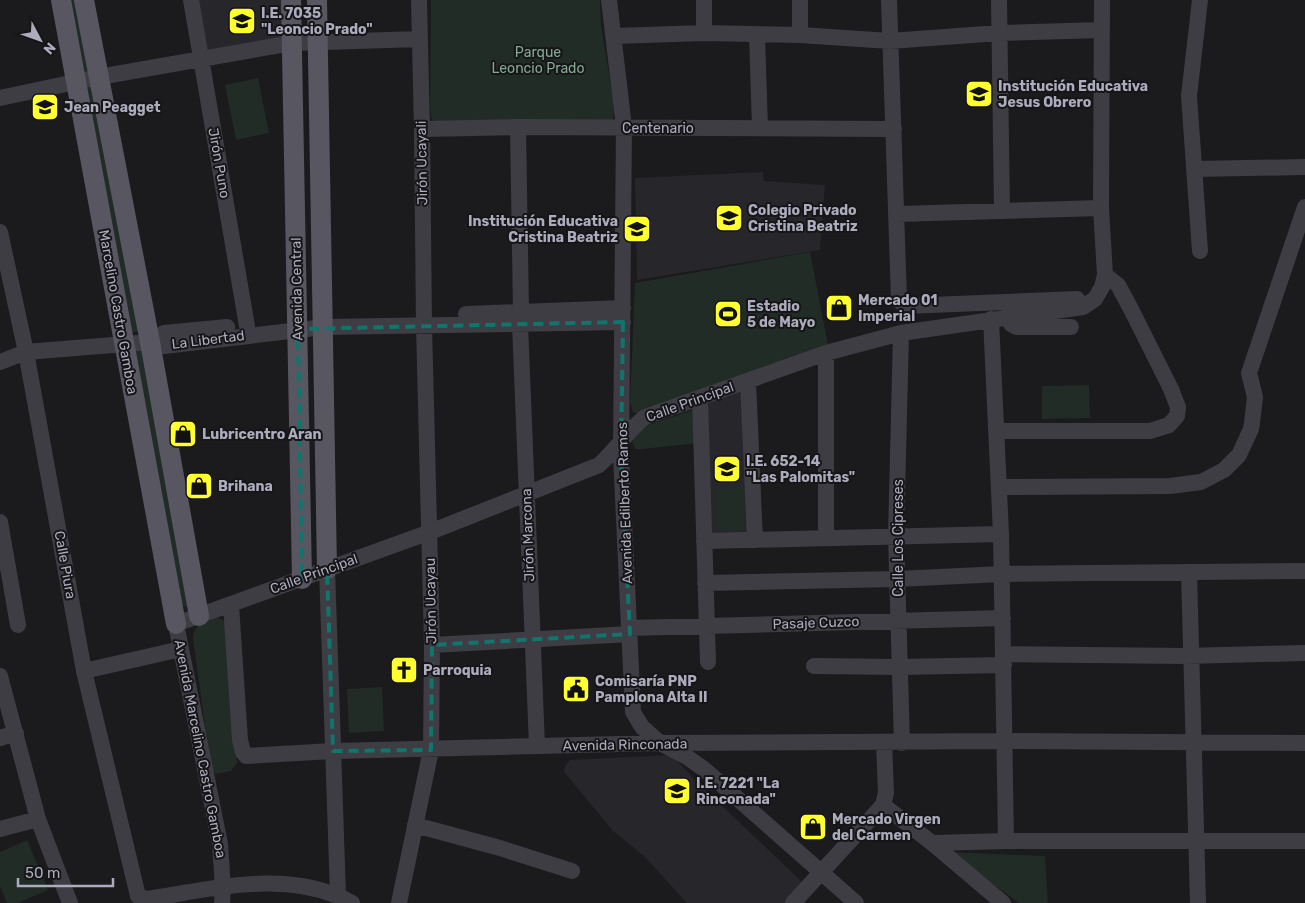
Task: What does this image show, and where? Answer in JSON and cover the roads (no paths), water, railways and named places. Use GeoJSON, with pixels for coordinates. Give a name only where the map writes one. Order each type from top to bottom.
{"type":"FeatureCollection","features":[{"type":"Feature","properties":{"kind":"main road","name":"Marcelino Castro Gamboa"},"geometry":{"type":"LineString","coordinates":[[61,0],[176,624]]}},
{"type":"Feature","properties":{"kind":"main road","name":"Marcelino Castro Gamboa"},"geometry":{"type":"LineString","coordinates":[[84,0],[150,342],[199,616]]}},
{"type":"Feature","properties":{"kind":"main road","name":"Avenida Central"},"geometry":{"type":"LineString","coordinates":[[291,0],[302,579]]}},
{"type":"Feature","properties":{"kind":"main road","name":"Avenida Central"},"geometry":{"type":"LineString","coordinates":[[317,0],[326,569]]}},
{"type":"Feature","properties":{"kind":"street","name":"Jirón Puno"},"geometry":{"type":"LineString","coordinates":[[190,0],[247,326]]}},
{"type":"Feature","properties":{"kind":"street","name":"Jirón Ucayali"},"geometry":{"type":"LineString","coordinates":[[419,0],[424,320]]}},
{"type":"Feature","properties":{"kind":"street","name":"Avenida Edilberto Ramos"},"geometry":{"type":"LineString","coordinates":[[610,0],[624,127],[621,440],[634,712],[642,727],[660,743],[688,757],[704,769],[856,903]]}},
{"type":"Feature","properties":{"kind":"street"},"geometry":{"type":"LineString","coordinates":[[704,0],[704,34]]}},
{"type":"Feature","properties":{"kind":"street"},"geometry":{"type":"LineString","coordinates":[[800,0],[800,36]]}},
{"type":"Feature","properties":{"kind":"street"},"geometry":{"type":"LineString","coordinates":[[889,0],[900,300],[905,306],[1075,299],[1079,300],[1083,307],[1095,299],[1102,287],[1105,276],[1101,208],[1102,0]]}},
{"type":"Feature","properties":{"kind":"street"},"geometry":{"type":"LineString","coordinates":[[999,0],[1002,211]]}},
{"type":"Feature","properties":{"kind":"street"},"geometry":{"type":"LineString","coordinates":[[1200,0],[1189,96],[1200,250]]}},
{"type":"Feature","properties":{"kind":"street"},"geometry":{"type":"LineString","coordinates":[[614,36],[704,34],[800,36],[890,41],[999,33],[1102,30]]}},
{"type":"Feature","properties":{"kind":"street"},"geometry":{"type":"LineString","coordinates":[[758,35],[760,128]]}},
{"type":"Feature","properties":{"kind":"street"},"geometry":{"type":"LineString","coordinates":[[0,98],[98,77],[292,43],[420,39]]}},
{"type":"Feature","properties":{"kind":"street","name":"Jirón Marcona"},"geometry":{"type":"LineString","coordinates":[[518,127],[526,493],[537,746]]}},
{"type":"Feature","properties":{"kind":"street","name":"Centenario"},"geometry":{"type":"LineString","coordinates":[[422,129],[624,127],[894,129]]}},
{"type":"Feature","properties":{"kind":"street"},"geometry":{"type":"LineString","coordinates":[[1194,169],[1305,167]]}},
{"type":"Feature","properties":{"kind":"street"},"geometry":{"type":"LineString","coordinates":[[999,487],[1170,486],[1201,482],[1224,470],[1239,455],[1251,429],[1255,397],[1249,373],[1305,207]]}},
{"type":"Feature","properties":{"kind":"street"},"geometry":{"type":"LineString","coordinates":[[897,214],[1101,208]]}},
{"type":"Feature","properties":{"kind":"street","name":"Calle Piura"},"geometry":{"type":"LineString","coordinates":[[0,232],[26,352],[84,671],[138,896],[146,899],[223,896]]}},
{"type":"Feature","properties":{"kind":"street"},"geometry":{"type":"LineString","coordinates":[[997,431],[1150,431],[1169,424],[1177,416],[1178,407],[1171,389],[1132,312],[1118,285],[1105,276]]}},
{"type":"Feature","properties":{"kind":"street","name":"Calle Principal"},"geometry":{"type":"LineString","coordinates":[[176,624],[430,532],[598,464],[611,454],[633,426],[645,417],[826,353],[901,332],[1083,307]]}},
{"type":"Feature","properties":{"kind":"street","name":"La Libertad"},"geometry":{"type":"LineString","coordinates":[[150,342],[164,333],[247,326],[323,322],[623,315]]}},
{"type":"Feature","properties":{"kind":"street"},"geometry":{"type":"LineString","coordinates":[[1009,317],[1011,324],[1016,327],[1071,327]]}},
{"type":"Feature","properties":{"kind":"street"},"geometry":{"type":"LineString","coordinates":[[991,319],[1001,534],[1006,840]]}},
{"type":"Feature","properties":{"kind":"street","name":"Jirón Ucayau"},"geometry":{"type":"LineString","coordinates":[[399,903],[431,750],[432,645],[424,320]]}},
{"type":"Feature","properties":{"kind":"street","name":"La Libertad"},"geometry":{"type":"LineString","coordinates":[[150,342],[164,346],[298,324]]}},
{"type":"Feature","properties":{"kind":"street","name":"Calle Los Cipreses"},"geometry":{"type":"LineString","coordinates":[[901,332],[896,536],[902,743]]}},
{"type":"Feature","properties":{"kind":"street"},"geometry":{"type":"LineString","coordinates":[[0,362],[26,352],[150,342]]}},
{"type":"Feature","properties":{"kind":"street"},"geometry":{"type":"LineString","coordinates":[[826,353],[826,538]]}},
{"type":"Feature","properties":{"kind":"street"},"geometry":{"type":"LineString","coordinates":[[748,381],[754,540]]}},
{"type":"Feature","properties":{"kind":"street"},"geometry":{"type":"LineString","coordinates":[[700,398],[708,662]]}},
{"type":"Feature","properties":{"kind":"street"},"geometry":{"type":"LineString","coordinates":[[0,522],[18,626]]}},
{"type":"Feature","properties":{"kind":"street"},"geometry":{"type":"LineString","coordinates":[[704,541],[1001,534]]}},
{"type":"Feature","properties":{"kind":"street"},"geometry":{"type":"LineString","coordinates":[[223,896],[262,883],[307,886],[345,899],[333,751],[326,569]]}},
{"type":"Feature","properties":{"kind":"street"},"geometry":{"type":"LineString","coordinates":[[706,583],[897,579],[1002,574],[1305,571]]}},
{"type":"Feature","properties":{"kind":"street"},"geometry":{"type":"LineString","coordinates":[[1188,572],[1198,903]]}},
{"type":"Feature","properties":{"kind":"street","name":"Avenida Rinconada"},"geometry":{"type":"LineString","coordinates":[[231,605],[240,740],[246,756],[333,751],[660,743],[1005,741],[1305,743]]}},
{"type":"Feature","properties":{"kind":"street","name":"Pasaje Cuzco"},"geometry":{"type":"LineString","coordinates":[[432,645],[532,640],[707,626],[1003,618]]}},
{"type":"Feature","properties":{"kind":"street","name":"Avenida Marcelino Castro Gamboa"},"geometry":{"type":"LineString","coordinates":[[176,624],[220,844],[223,896]]}},
{"type":"Feature","properties":{"kind":"street"},"geometry":{"type":"LineString","coordinates":[[84,671],[181,649]]}},
{"type":"Feature","properties":{"kind":"street"},"geometry":{"type":"LineString","coordinates":[[814,666],[900,667],[1004,659],[1305,653]]}},
{"type":"Feature","properties":{"kind":"street"},"geometry":{"type":"LineString","coordinates":[[0,676],[38,819],[70,903]]}},
{"type":"Feature","properties":{"kind":"street"},"geometry":{"type":"LineString","coordinates":[[0,738],[16,733]]}},
{"type":"Feature","properties":{"kind":"street"},"geometry":{"type":"LineString","coordinates":[[793,903],[883,805],[886,793],[884,742]]}},
{"type":"Feature","properties":{"kind":"street"},"geometry":{"type":"LineString","coordinates":[[883,805],[932,843],[1003,903]]}},
{"type":"Feature","properties":{"kind":"street"},"geometry":{"type":"LineString","coordinates":[[0,829],[38,819]]}},
{"type":"Feature","properties":{"kind":"street"},"geometry":{"type":"LineString","coordinates":[[415,825],[500,848],[572,872]]}},
{"type":"Feature","properties":{"kind":"street"},"geometry":{"type":"LineString","coordinates":[[932,843],[1006,840],[1305,841]]}},
{"type":"Feature","properties":{"kind":"place","name":"I.E. 7035 \"Leoncio Prado\""},"geometry":{"type":"Point","coordinates":[242,21]}},
{"type":"Feature","properties":{"kind":"place","name":"Institución Educativa Jesus Obrero"},"geometry":{"type":"Point","coordinates":[979,94]}},
{"type":"Feature","properties":{"kind":"place","name":"Jean Peagget"},"geometry":{"type":"Point","coordinates":[45,107]}},
{"type":"Feature","properties":{"kind":"place","name":"Colegio Privado Cristina Beatriz"},"geometry":{"type":"Point","coordinates":[729,218]}},
{"type":"Feature","properties":{"kind":"place","name":"Institución Educativa Cristina Beatriz"},"geometry":{"type":"Point","coordinates":[637,229]}},
{"type":"Feature","properties":{"kind":"place","name":"Mercado 01 Imperial"},"geometry":{"type":"Point","coordinates":[839,308]}},
{"type":"Feature","properties":{"kind":"place","name":"Estadio 5 de Mayo"},"geometry":{"type":"Point","coordinates":[728,314]}},
{"type":"Feature","properties":{"kind":"place","name":"Lubricentro Aran"},"geometry":{"type":"Point","coordinates":[183,434]}},
{"type":"Feature","properties":{"kind":"place","name":"I.E. 652-14 \"Las Palomitas\""},"geometry":{"type":"Point","coordinates":[727,469]}},
{"type":"Feature","properties":{"kind":"place","name":"Brihana"},"geometry":{"type":"Point","coordinates":[199,486]}},
{"type":"Feature","properties":{"kind":"place","name":"Parroquia"},"geometry":{"type":"Point","coordinates":[404,670]}},
{"type":"Feature","properties":{"kind":"place","name":"Comisaría PNP Pamplona Alta II"},"geometry":{"type":"Point","coordinates":[576,689]}},
{"type":"Feature","properties":{"kind":"place","name":"I.E. 7221 \"La Rinconada\""},"geometry":{"type":"Point","coordinates":[677,791]}},
{"type":"Feature","properties":{"kind":"place","name":"Mercado Virgen del Carmen"},"geometry":{"type":"Point","coordinates":[813,827]}},
{"type":"Feature","properties":{"kind":"park label","name":"Parque Leoncio Prado"},"geometry":{"type":"Point","coordinates":[538,60]}}]}
